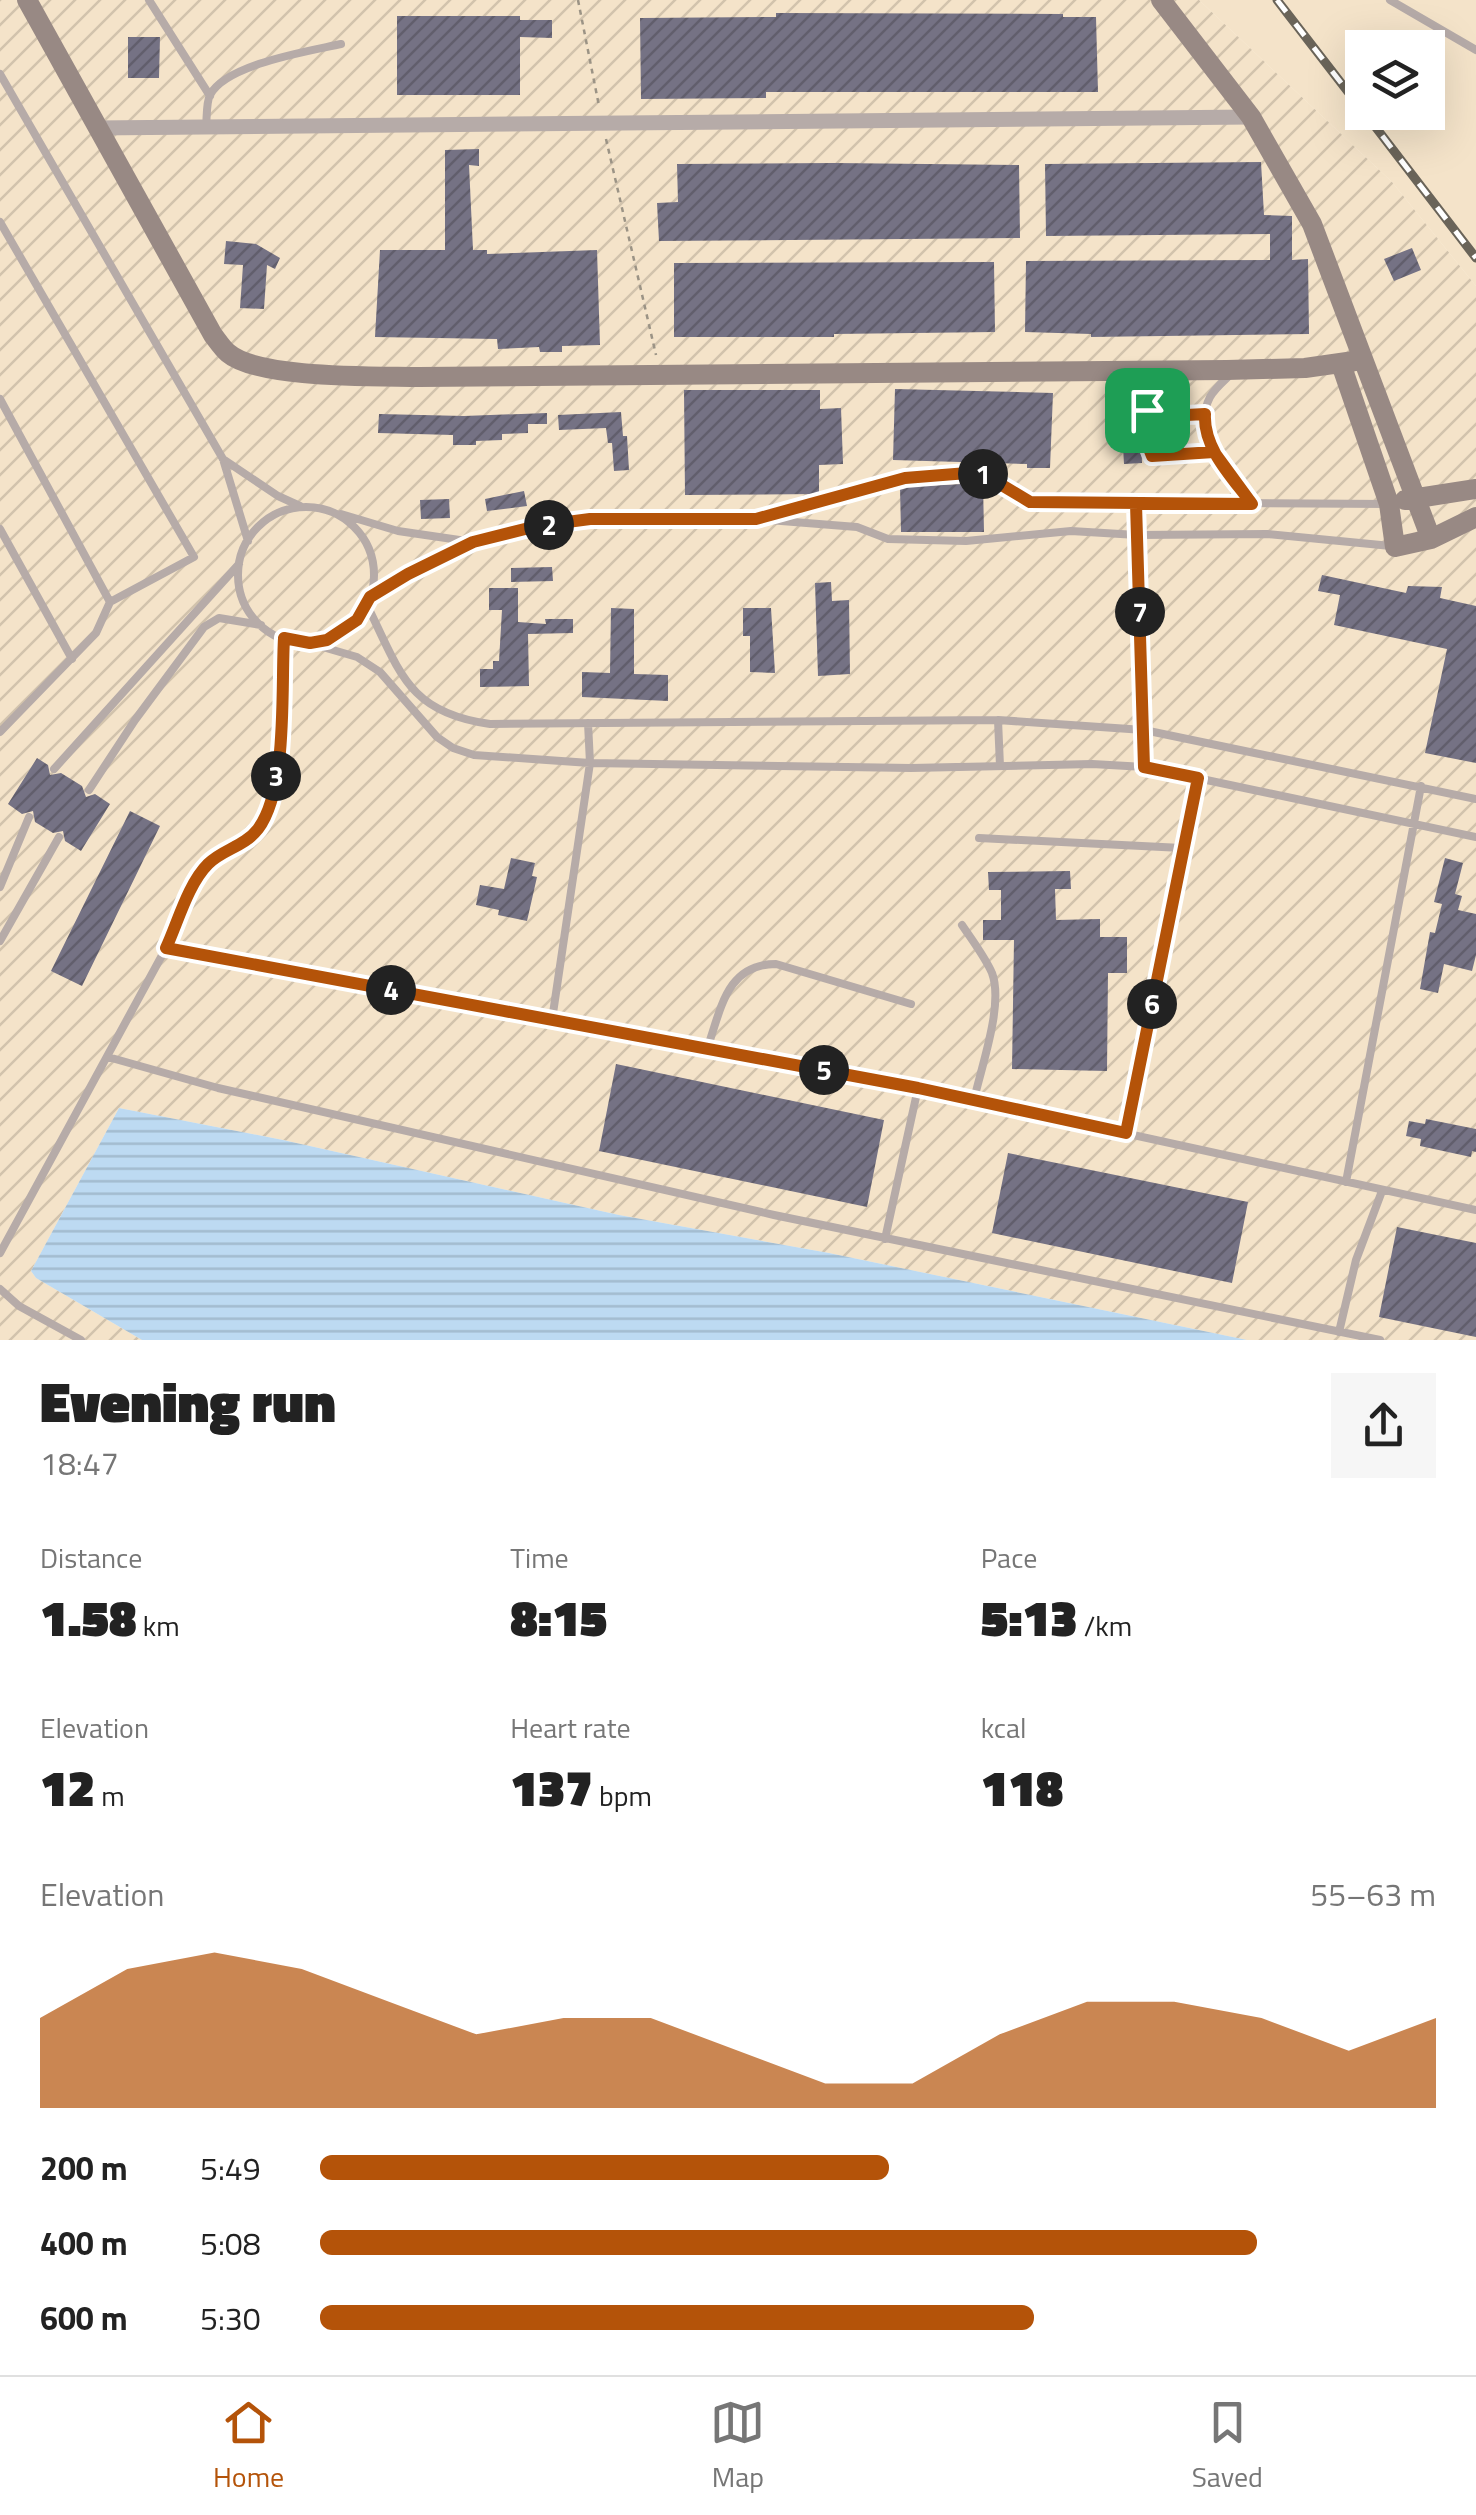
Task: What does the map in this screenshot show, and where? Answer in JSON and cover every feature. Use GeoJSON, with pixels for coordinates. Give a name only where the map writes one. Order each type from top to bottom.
{"type":"FeatureCollection","features":[{"type":"Feature","properties":{"kind":"main road"},"geometry":{"type":"LineString","coordinates":[[27,0],[213,334],[230,355],[261,366],[315,374],[418,377],[1235,370],[1350,362]]}},
{"type":"Feature","properties":{"kind":"main road"},"geometry":{"type":"LineString","coordinates":[[1161,0],[1251,118],[1312,224],[1389,504],[1395,546],[1431,539],[1476,517]]}},
{"type":"Feature","properties":{"kind":"main road"},"geometry":{"type":"LineString","coordinates":[[1350,362],[1431,539]]}},
{"type":"Feature","properties":{"kind":"main road"},"geometry":{"type":"LineString","coordinates":[[1389,504],[1476,489]]}},
{"type":"Feature","properties":{"kind":"street"},"geometry":{"type":"LineString","coordinates":[[96,128],[1251,118]]}},
{"type":"Feature","properties":{"kind":"lane"},"geometry":{"type":"LineString","coordinates":[[149,0],[210,96]]}},
{"type":"Feature","properties":{"kind":"lane"},"geometry":{"type":"LineString","coordinates":[[1390,0],[1476,50]]}},
{"type":"Feature","properties":{"kind":"lane"},"geometry":{"type":"LineString","coordinates":[[206,127],[210,96],[221,84],[260,62],[341,44]]}},
{"type":"Feature","properties":{"kind":"lane"},"geometry":{"type":"LineString","coordinates":[[0,74],[223,459],[248,541]]}},
{"type":"Feature","properties":{"kind":"lane"},"geometry":{"type":"LineString","coordinates":[[0,222],[194,557],[110,602],[96,633],[0,732]]}},
{"type":"Feature","properties":{"kind":"lane"},"geometry":{"type":"LineString","coordinates":[[1235,370],[1211,395],[1204,427],[1214,452],[1252,504]]}},
{"type":"Feature","properties":{"kind":"lane"},"geometry":{"type":"LineString","coordinates":[[1124,371],[1147,410],[1152,456],[1214,452]]}},
{"type":"Feature","properties":{"kind":"lane"},"geometry":{"type":"LineString","coordinates":[[0,399],[110,602]]}},
{"type":"Feature","properties":{"kind":"lane"},"geometry":{"type":"LineString","coordinates":[[1147,410],[1168,416],[1205,414]]}},
{"type":"Feature","properties":{"kind":"lane"},"geometry":{"type":"LineString","coordinates":[[0,426],[12,420]]}},
{"type":"Feature","properties":{"kind":"lane"},"geometry":{"type":"LineString","coordinates":[[223,459],[301,507]]}},
{"type":"Feature","properties":{"kind":"lane"},"geometry":{"type":"LineString","coordinates":[[756,519],[905,478],[980,472],[1030,502],[1389,504]]}},
{"type":"Feature","properties":{"kind":"lane"},"geometry":{"type":"LineString","coordinates":[[1136,504],[1144,767]]}},
{"type":"Feature","properties":{"kind":"lane"},"geometry":{"type":"LineString","coordinates":[[54,769],[239,564],[248,541],[264,521],[281,511],[301,507],[329,510],[398,531],[473,542]]}},
{"type":"Feature","properties":{"kind":"lane"},"geometry":{"type":"LineString","coordinates":[[329,510],[348,521],[368,546],[374,576],[369,601],[403,678],[414,693],[458,720],[490,724],[998,720],[1144,730],[1476,799]]}},
{"type":"Feature","properties":{"kind":"lane"},"geometry":{"type":"LineString","coordinates":[[310,643],[344,632],[369,601],[408,574],[473,542],[537,526],[590,519],[756,519],[857,527],[888,538],[966,541],[1071,531],[1267,534],[1395,546]]}},
{"type":"Feature","properties":{"kind":"lane"},"geometry":{"type":"LineString","coordinates":[[0,529],[72,659]]}},
{"type":"Feature","properties":{"kind":"lane"},"geometry":{"type":"LineString","coordinates":[[239,564],[241,593],[261,625]]}},
{"type":"Feature","properties":{"kind":"lane"},"geometry":{"type":"LineString","coordinates":[[89,790],[135,720],[204,628],[220,618],[261,625],[284,638],[358,657],[380,672],[437,738],[474,755],[590,763],[1144,767],[1476,837]]}},
{"type":"Feature","properties":{"kind":"lane"},"geometry":{"type":"LineString","coordinates":[[0,1253],[166,948],[201,872],[210,861],[244,844],[260,827],[270,804],[280,753],[284,638]]}},
{"type":"Feature","properties":{"kind":"lane"},"geometry":{"type":"LineString","coordinates":[[998,720],[1000,766]]}},
{"type":"Feature","properties":{"kind":"lane"},"geometry":{"type":"LineString","coordinates":[[552,1020],[590,763],[588,723]]}},
{"type":"Feature","properties":{"kind":"lane"},"geometry":{"type":"LineString","coordinates":[[1126,1133],[1198,778]]}},
{"type":"Feature","properties":{"kind":"lane"},"geometry":{"type":"LineString","coordinates":[[1346,1182],[1421,786]]}},
{"type":"Feature","properties":{"kind":"lane"},"geometry":{"type":"LineString","coordinates":[[0,887],[29,818]]}},
{"type":"Feature","properties":{"kind":"lane"},"geometry":{"type":"LineString","coordinates":[[0,941],[59,836]]}},
{"type":"Feature","properties":{"kind":"lane"},"geometry":{"type":"LineString","coordinates":[[979,838],[1182,848]]}},
{"type":"Feature","properties":{"kind":"lane"},"geometry":{"type":"LineString","coordinates":[[962,925],[992,972],[996,988],[974,1100]]}},
{"type":"Feature","properties":{"kind":"lane"},"geometry":{"type":"LineString","coordinates":[[166,948],[918,1088],[1476,1210]]}},
{"type":"Feature","properties":{"kind":"lane"},"geometry":{"type":"LineString","coordinates":[[707,1049],[729,988],[741,974],[760,964],[776,964],[911,1004]]}},
{"type":"Feature","properties":{"kind":"lane"},"geometry":{"type":"LineString","coordinates":[[108,1057],[218,1088],[885,1239],[1380,1340]]}},
{"type":"Feature","properties":{"kind":"lane"},"geometry":{"type":"LineString","coordinates":[[885,1239],[918,1088]]}},
{"type":"Feature","properties":{"kind":"lane"},"geometry":{"type":"LineString","coordinates":[[1340,1332],[1356,1260],[1382,1191]]}},
{"type":"Feature","properties":{"kind":"lane"},"geometry":{"type":"LineString","coordinates":[[0,1288],[18,1306],[82,1340]]}},
{"type":"Feature","properties":{"kind":"path"},"geometry":{"type":"LineString","coordinates":[[578,0],[660,374]]}},
{"type":"Feature","properties":{"kind":"shaded area"},"geometry":{"type":"Polygon","coordinates":[[[0,0],[1199,0],[1392,182],[1476,286],[1476,1340],[1247,1340],[829,1253],[619,1215],[283,1140],[119,1108],[31,1271],[36,1278],[142,1340],[0,1340],[0,0]]]}},
{"type":"Feature","properties":{"kind":"shaded area"},"geometry":{"type":"Polygon","coordinates":[[[1199,0],[1476,0],[1476,286],[1392,182],[1199,0]]]}},
{"type":"Feature","properties":{"kind":"water"},"geometry":{"type":"Polygon","coordinates":[[[119,1108],[283,1140],[619,1215],[829,1253],[1247,1340],[142,1340],[36,1278],[31,1271],[119,1108]]]}},
{"type":"Feature","properties":{"kind":"building"},"geometry":{"type":"Polygon","coordinates":[[[776,13],[1096,17],[1098,92],[766,92],[766,98],[641,99],[640,18],[776,17],[776,13]]]}},
{"type":"Feature","properties":{"kind":"building"},"geometry":{"type":"Polygon","coordinates":[[[397,16],[520,16],[520,20],[552,20],[552,38],[520,37],[520,95],[397,95],[397,16]]]}},
{"type":"Feature","properties":{"kind":"building"},"geometry":{"type":"Polygon","coordinates":[[[128,37],[160,37],[159,78],[128,78],[128,37]]]}},
{"type":"Feature","properties":{"kind":"building"},"geometry":{"type":"Polygon","coordinates":[[[479,149],[479,166],[469,165],[473,250],[487,250],[487,254],[597,250],[600,345],[562,346],[562,352],[540,352],[539,347],[498,349],[497,339],[375,337],[380,250],[445,250],[445,150],[479,149]]]}},
{"type":"Feature","properties":{"kind":"building"},"geometry":{"type":"Polygon","coordinates":[[[1261,162],[1264,215],[1292,216],[1292,260],[1308,259],[1309,334],[1091,337],[1025,332],[1026,261],[1270,260],[1270,234],[1046,236],[1045,164],[1261,162]]]}},
{"type":"Feature","properties":{"kind":"building"},"geometry":{"type":"Polygon","coordinates":[[[677,164],[1019,165],[1020,238],[659,241],[657,203],[678,202],[677,164]]]}},
{"type":"Feature","properties":{"kind":"building"},"geometry":{"type":"Polygon","coordinates":[[[226,241],[256,244],[280,258],[275,269],[267,265],[264,309],[240,308],[243,265],[224,264],[226,241]]]}},
{"type":"Feature","properties":{"kind":"building"},"geometry":{"type":"Polygon","coordinates":[[[1412,248],[1421,270],[1394,281],[1384,259],[1412,248]]]}},
{"type":"Feature","properties":{"kind":"building"},"geometry":{"type":"Polygon","coordinates":[[[994,262],[995,332],[674,337],[674,263],[994,262]]]}},
{"type":"Feature","properties":{"kind":"building"},"geometry":{"type":"Polygon","coordinates":[[[895,389],[1053,393],[1050,468],[893,460],[895,389]]]}},
{"type":"Feature","properties":{"kind":"building"},"geometry":{"type":"Polygon","coordinates":[[[684,390],[820,390],[820,409],[841,408],[843,464],[819,465],[819,494],[685,495],[684,390]]]}},
{"type":"Feature","properties":{"kind":"building"},"geometry":{"type":"Polygon","coordinates":[[[1121,410],[1140,412],[1142,463],[1124,464],[1121,410]]]}},
{"type":"Feature","properties":{"kind":"building"},"geometry":{"type":"Polygon","coordinates":[[[621,412],[629,470],[614,471],[612,443],[608,443],[606,428],[559,430],[558,415],[621,412]]]}},
{"type":"Feature","properties":{"kind":"building"},"geometry":{"type":"Polygon","coordinates":[[[547,413],[547,424],[528,424],[528,433],[502,434],[502,440],[476,441],[476,445],[453,445],[453,435],[378,433],[379,414],[547,413]]]}},
{"type":"Feature","properties":{"kind":"building"},"geometry":{"type":"Polygon","coordinates":[[[983,483],[984,532],[901,532],[900,487],[983,483]]]}},
{"type":"Feature","properties":{"kind":"building"},"geometry":{"type":"Polygon","coordinates":[[[524,491],[527,506],[487,511],[485,499],[524,491]]]}},
{"type":"Feature","properties":{"kind":"building"},"geometry":{"type":"Polygon","coordinates":[[[449,499],[450,518],[421,519],[420,500],[449,499]]]}},
{"type":"Feature","properties":{"kind":"building"},"geometry":{"type":"Polygon","coordinates":[[[552,567],[553,581],[511,582],[511,568],[552,567]]]}},
{"type":"Feature","properties":{"kind":"building"},"geometry":{"type":"Polygon","coordinates":[[[1322,575],[1406,593],[1408,586],[1442,587],[1440,598],[1476,606],[1476,763],[1425,753],[1447,649],[1334,625],[1340,595],[1318,591],[1322,575]]]}},
{"type":"Feature","properties":{"kind":"building"},"geometry":{"type":"Polygon","coordinates":[[[831,582],[832,601],[849,600],[850,674],[818,676],[815,583],[831,582]]]}},
{"type":"Feature","properties":{"kind":"building"},"geometry":{"type":"Polygon","coordinates":[[[489,588],[518,588],[518,622],[546,624],[545,619],[573,619],[573,633],[528,634],[529,686],[480,687],[480,669],[493,669],[493,661],[499,661],[502,610],[489,610],[489,588]]]}},
{"type":"Feature","properties":{"kind":"building"},"geometry":{"type":"Polygon","coordinates":[[[611,608],[634,609],[634,674],[668,675],[668,701],[582,697],[582,672],[610,673],[611,608]]]}},
{"type":"Feature","properties":{"kind":"building"},"geometry":{"type":"Polygon","coordinates":[[[743,608],[771,608],[775,673],[750,672],[750,636],[743,636],[743,608]]]}},
{"type":"Feature","properties":{"kind":"building"},"geometry":{"type":"Polygon","coordinates":[[[37,758],[48,765],[50,775],[61,773],[82,786],[86,797],[95,794],[110,804],[81,851],[65,841],[63,831],[53,833],[35,822],[33,811],[22,814],[8,804],[37,758]]]}},
{"type":"Feature","properties":{"kind":"building"},"geometry":{"type":"Polygon","coordinates":[[[130,811],[160,826],[82,986],[51,971],[130,811]]]}},
{"type":"Feature","properties":{"kind":"building"},"geometry":{"type":"Polygon","coordinates":[[[511,858],[535,863],[532,876],[537,877],[527,921],[476,905],[480,885],[504,889],[511,858]]]}},
{"type":"Feature","properties":{"kind":"building"},"geometry":{"type":"Polygon","coordinates":[[[1445,858],[1463,863],[1455,894],[1462,896],[1458,910],[1476,914],[1476,955],[1472,971],[1444,964],[1438,993],[1420,989],[1430,932],[1435,933],[1442,904],[1434,902],[1445,858]]]}},
{"type":"Feature","properties":{"kind":"building"},"geometry":{"type":"Polygon","coordinates":[[[1070,871],[1071,889],[1055,889],[1056,920],[1100,919],[1100,937],[1127,937],[1127,973],[1108,973],[1107,1071],[1012,1069],[1014,940],[983,940],[983,920],[1001,920],[1001,890],[989,890],[988,872],[1070,871]]]}},
{"type":"Feature","properties":{"kind":"building"},"geometry":{"type":"Polygon","coordinates":[[[616,1064],[884,1120],[867,1207],[599,1151],[616,1064]]]}},
{"type":"Feature","properties":{"kind":"building"},"geometry":{"type":"Polygon","coordinates":[[[1426,1119],[1476,1129],[1476,1152],[1472,1151],[1471,1157],[1420,1146],[1421,1139],[1406,1136],[1409,1121],[1425,1124],[1426,1119]]]}},
{"type":"Feature","properties":{"kind":"building"},"geometry":{"type":"Polygon","coordinates":[[[1008,1153],[1248,1202],[1232,1283],[992,1233],[1008,1153]]]}},
{"type":"Feature","properties":{"kind":"building"},"geometry":{"type":"Polygon","coordinates":[[[1397,1227],[1476,1243],[1476,1337],[1379,1317],[1397,1227]]]}},
{"type":"Feature","properties":{"kind":"railway"},"geometry":{"type":"LineString","coordinates":[[1277,0],[1345,88]]}},
{"type":"Feature","properties":{"kind":"railway"},"geometry":{"type":"LineString","coordinates":[[1378,130],[1476,258]]}},
{"type":"Feature","properties":{"kind":"route"},"geometry":{"type":"LineString","coordinates":[[1147,410],[1152,456],[1214,452],[1252,504],[1136,504],[1144,767],[1198,778],[1126,1133],[918,1088],[166,948],[201,872],[210,861],[244,844],[260,827],[270,804],[280,753],[284,638],[310,643],[327,640],[357,620],[370,597],[408,574],[473,542],[537,526],[590,519],[756,519],[905,478],[980,472],[1030,502],[1252,504],[1214,452],[1204,427],[1205,414],[1168,416],[1147,410]]}}]}
